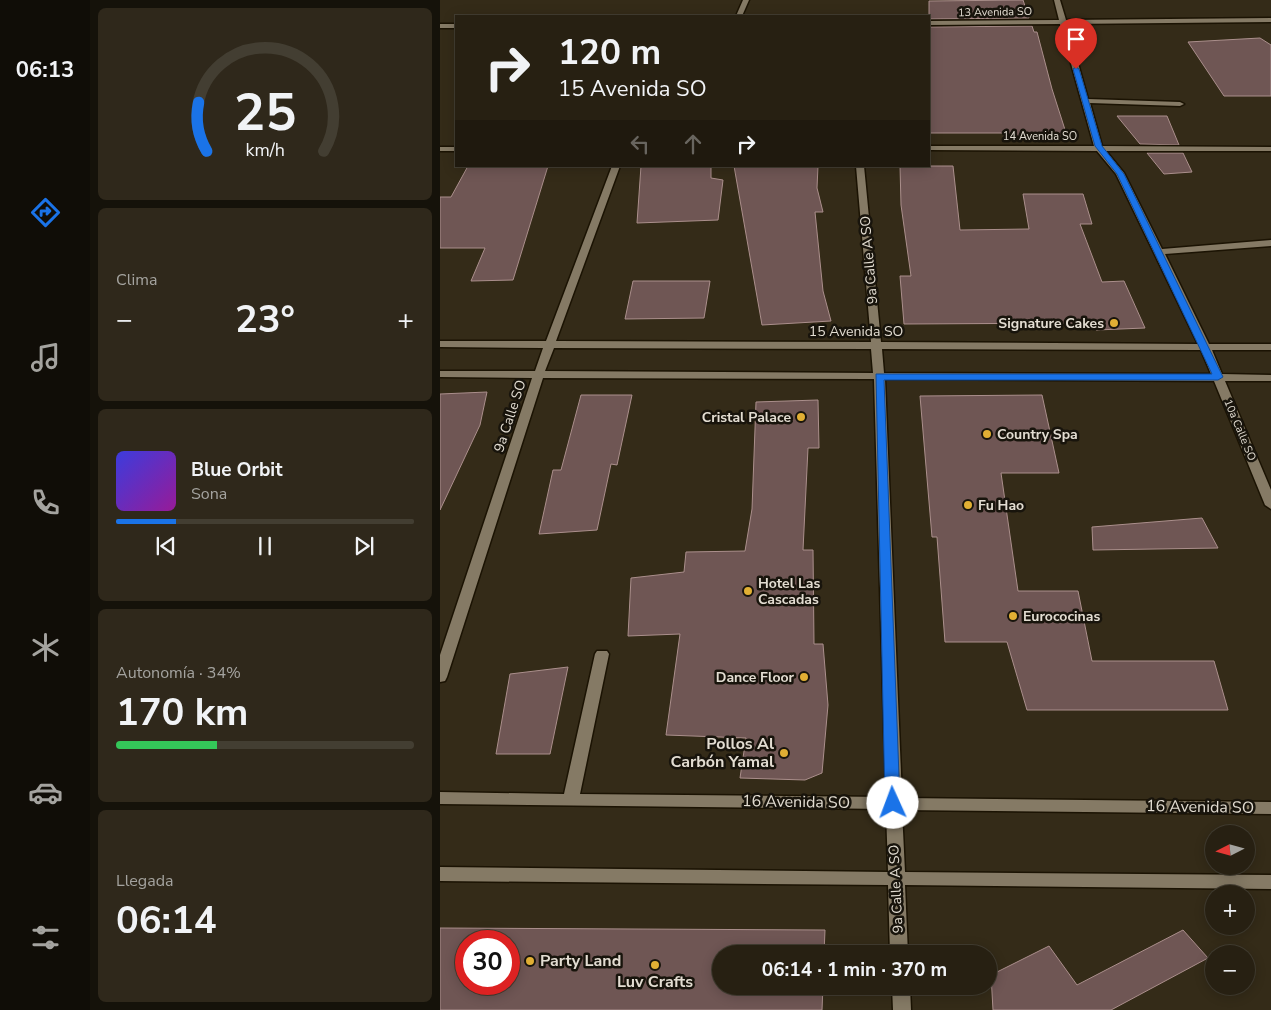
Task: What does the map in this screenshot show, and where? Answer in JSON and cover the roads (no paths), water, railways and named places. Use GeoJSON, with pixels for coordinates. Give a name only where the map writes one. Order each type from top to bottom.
{"type":"FeatureCollection","features":[{"type":"Feature","properties":{"kind":"street"},"geometry":{"type":"LineString","coordinates":[[739,15],[746,0]]}},
{"type":"Feature","properties":{"kind":"street","name":"10a Calle SO"},"geometry":{"type":"LineString","coordinates":[[1057,0],[1098,146],[1120,174],[1205,346],[1271,504]]}},
{"type":"Feature","properties":{"kind":"street","name":"13 Avenida SO"},"geometry":{"type":"LineString","coordinates":[[930,23],[1271,20]]}},
{"type":"Feature","properties":{"kind":"street"},"geometry":{"type":"LineString","coordinates":[[440,26],[455,26]]}},
{"type":"Feature","properties":{"kind":"street"},"geometry":{"type":"LineString","coordinates":[[1085,101],[1180,104]]}},
{"type":"Feature","properties":{"kind":"street","name":"14 Avenida SO"},"geometry":{"type":"LineString","coordinates":[[930,148],[1098,146],[1271,149]]}},
{"type":"Feature","properties":{"kind":"street"},"geometry":{"type":"LineString","coordinates":[[440,149],[455,149]]}},
{"type":"Feature","properties":{"kind":"street","name":"9a Calle SO"},"geometry":{"type":"LineString","coordinates":[[440,677],[539,374],[616,167]]}},
{"type":"Feature","properties":{"kind":"street","name":"9a Calle A SO"},"geometry":{"type":"LineString","coordinates":[[860,167],[879,376],[899,945]]}},
{"type":"Feature","properties":{"kind":"street"},"geometry":{"type":"LineString","coordinates":[[1159,252],[1271,243]]}},
{"type":"Feature","properties":{"kind":"street","name":"15 Avenida SO"},"geometry":{"type":"LineString","coordinates":[[440,344],[1271,347]]}},
{"type":"Feature","properties":{"kind":"street"},"geometry":{"type":"LineString","coordinates":[[440,374],[1271,378]]}},
{"type":"Feature","properties":{"kind":"street"},"geometry":{"type":"LineString","coordinates":[[571,799],[602,654]]}},
{"type":"Feature","properties":{"kind":"street","name":"16 Avenida SO"},"geometry":{"type":"LineString","coordinates":[[440,798],[1271,808]]}},
{"type":"Feature","properties":{"kind":"street"},"geometry":{"type":"LineString","coordinates":[[440,874],[1271,882]]}},
{"type":"Feature","properties":{"kind":"street"},"geometry":{"type":"LineString","coordinates":[[901,995],[902,1010]]}},
{"type":"Feature","properties":{"kind":"place","name":"Signature Cakes"},"geometry":{"type":"Point","coordinates":[1114,323]}},
{"type":"Feature","properties":{"kind":"place","name":"Cristal Palace"},"geometry":{"type":"Point","coordinates":[801,417]}},
{"type":"Feature","properties":{"kind":"place","name":"Country Spa"},"geometry":{"type":"Point","coordinates":[987,434]}},
{"type":"Feature","properties":{"kind":"place","name":"Fu Hao"},"geometry":{"type":"Point","coordinates":[968,505]}},
{"type":"Feature","properties":{"kind":"place","name":"Hotel Las Cascadas"},"geometry":{"type":"Point","coordinates":[748,591]}},
{"type":"Feature","properties":{"kind":"place","name":"Eurococinas"},"geometry":{"type":"Point","coordinates":[1013,616]}},
{"type":"Feature","properties":{"kind":"place","name":"Dance Floor"},"geometry":{"type":"Point","coordinates":[804,677]}},
{"type":"Feature","properties":{"kind":"place","name":"Pollos Al Carbón Yamal"},"geometry":{"type":"Point","coordinates":[784,753]}},
{"type":"Feature","properties":{"kind":"place","name":"Party Land"},"geometry":{"type":"Point","coordinates":[530,961]}},
{"type":"Feature","properties":{"kind":"place","name":"Luv Crafts"},"geometry":{"type":"Point","coordinates":[655,965]}}]}
